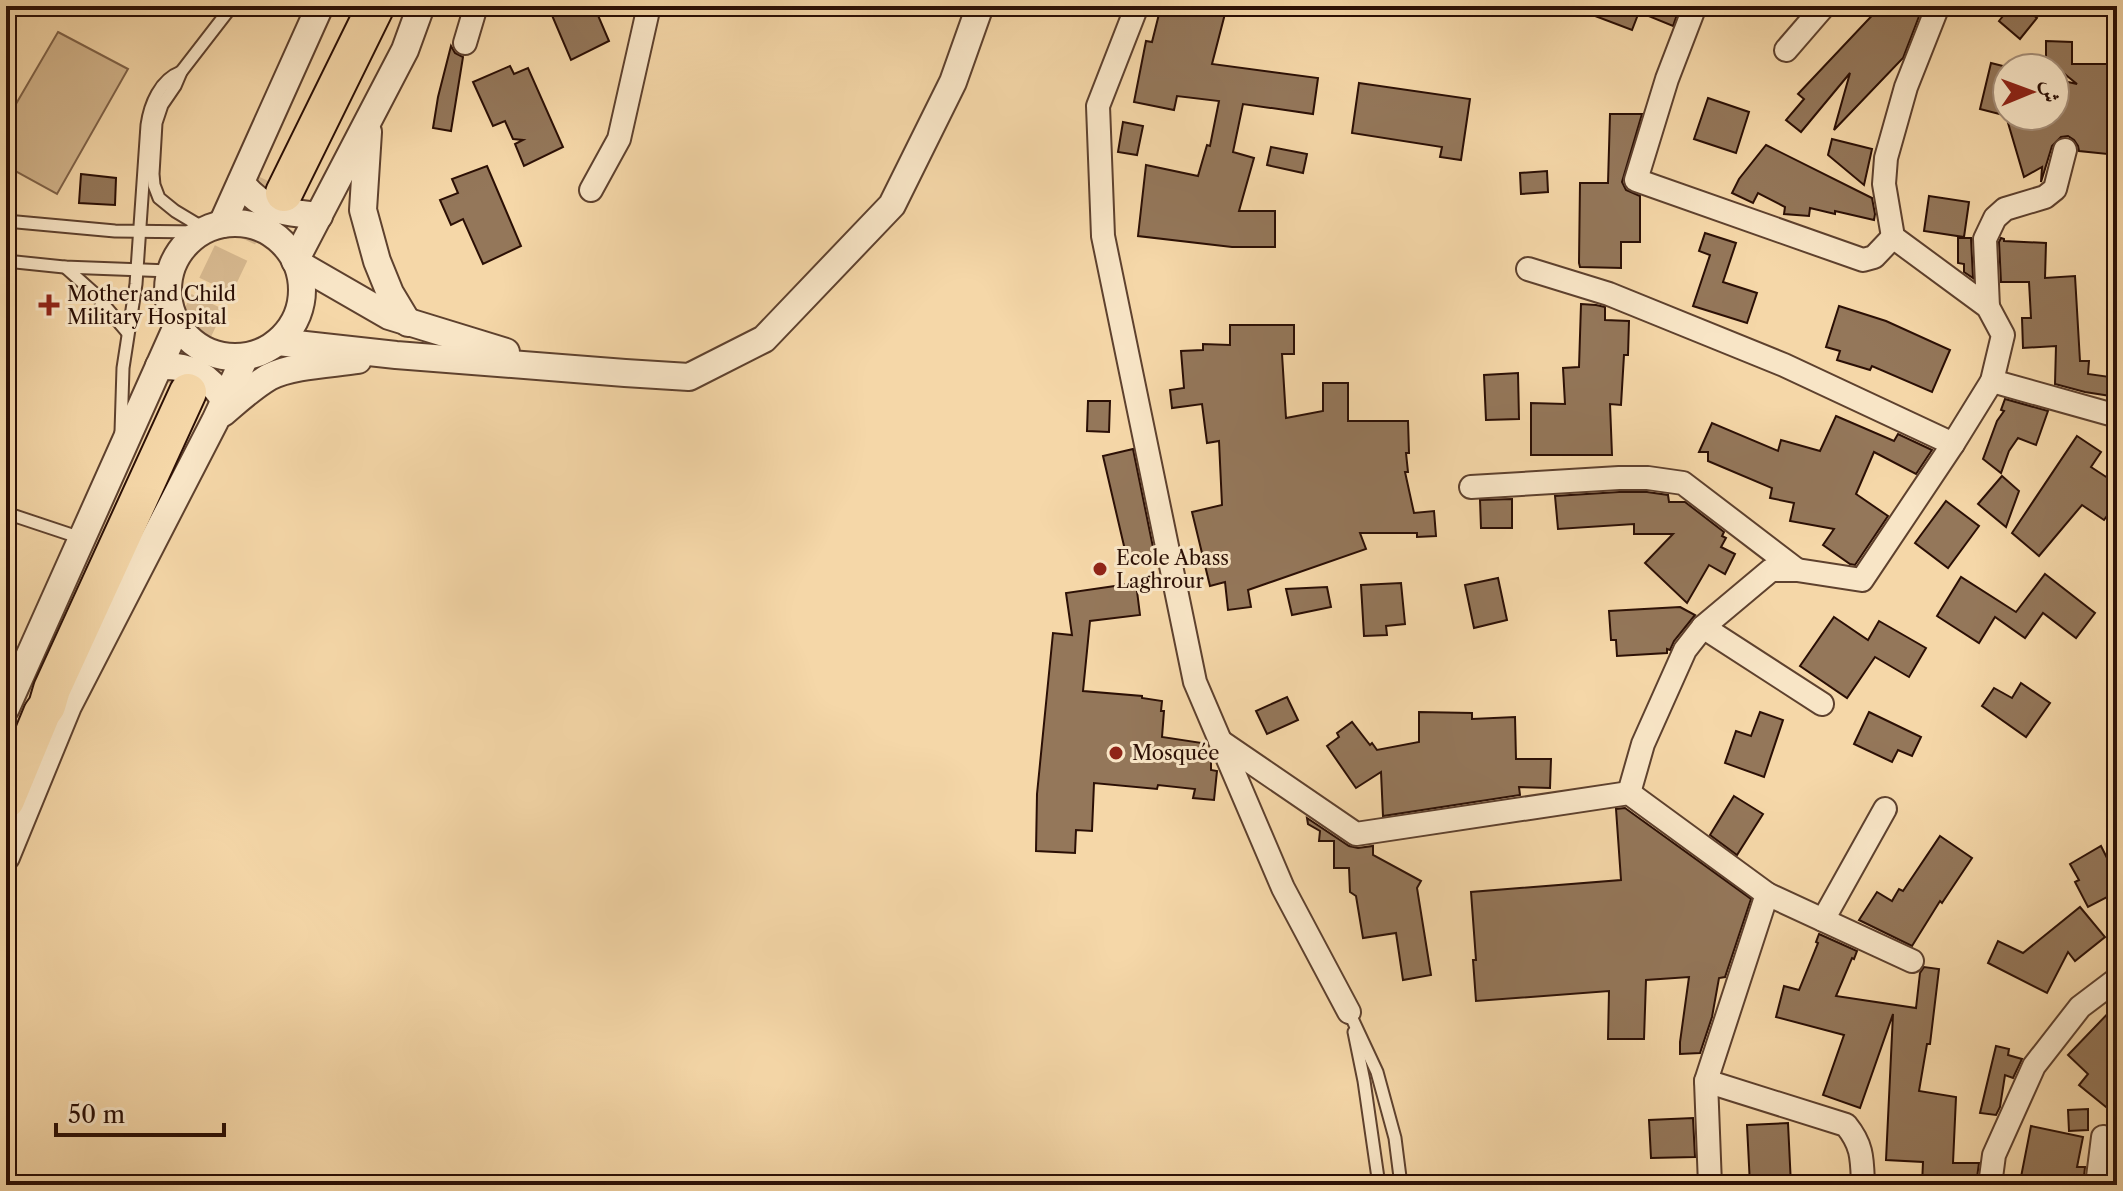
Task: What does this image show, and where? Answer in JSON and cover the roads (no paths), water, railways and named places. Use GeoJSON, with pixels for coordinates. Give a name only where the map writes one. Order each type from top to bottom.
{"type":"FeatureCollection","features":[{"type":"Feature","properties":{"kind":"highway"},"geometry":{"type":"LineString","coordinates":[[264,185],[349,6]]}},
{"type":"Feature","properties":{"kind":"highway"},"geometry":{"type":"LineString","coordinates":[[264,185],[376,6]]}},
{"type":"Feature","properties":{"kind":"highway"},"geometry":{"type":"LineString","coordinates":[[6,743],[91,547],[172,380]]}},
{"type":"Feature","properties":{"kind":"highway"},"geometry":{"type":"LineString","coordinates":[[6,800],[47,706],[172,380]]}},
{"type":"Feature","properties":{"kind":"street"},"geometry":{"type":"LineString","coordinates":[[319,216],[284,213],[267,207],[251,196],[264,185],[320,6]]}},
{"type":"Feature","properties":{"kind":"street"},"geometry":{"type":"LineString","coordinates":[[296,262],[405,50],[421,6]]}},
{"type":"Feature","properties":{"kind":"street"},"geometry":{"type":"LineString","coordinates":[[465,43],[476,6]]}},
{"type":"Feature","properties":{"kind":"street"},"geometry":{"type":"LineString","coordinates":[[591,190],[619,139],[649,6]]}},
{"type":"Feature","properties":{"kind":"street"},"geometry":{"type":"LineString","coordinates":[[278,342],[396,355],[689,377],[764,339],[892,205],[953,82],[980,6]]}},
{"type":"Feature","properties":{"kind":"street"},"geometry":{"type":"LineString","coordinates":[[1137,6],[1098,106],[1103,236],[1195,682],[1283,888],[1349,1012]]}},
{"type":"Feature","properties":{"kind":"street"},"geometry":{"type":"LineString","coordinates":[[1695,6],[1667,79],[1636,180],[1863,260],[1874,257],[1893,237]]}},
{"type":"Feature","properties":{"kind":"street"},"geometry":{"type":"LineString","coordinates":[[1786,50],[1824,6]]}},
{"type":"Feature","properties":{"kind":"street"},"geometry":{"type":"LineString","coordinates":[[1629,793],[1643,744],[1685,650],[1703,627],[1771,570],[1797,570],[1862,580],[1992,381],[2003,335],[1988,307],[1893,237],[1884,184],[1886,158],[1906,87],[1938,6]]}},
{"type":"Feature","properties":{"kind":"street"},"geometry":{"type":"LineString","coordinates":[[369,121],[363,210],[377,261],[390,293],[408,323]]}},
{"type":"Feature","properties":{"kind":"street"},"geometry":{"type":"LineString","coordinates":[[1988,307],[1985,239],[1995,218],[2005,209],[2045,197],[2055,189],[2065,150]]}},
{"type":"Feature","properties":{"kind":"street"},"geometry":{"type":"LineString","coordinates":[[209,228],[240,223],[257,226],[273,234],[286,246],[296,262],[302,284],[301,306],[292,326],[278,342],[262,352],[245,357],[219,356],[195,345],[177,326],[167,290],[170,271],[186,243],[264,185]]}},
{"type":"Feature","properties":{"kind":"street"},"geometry":{"type":"LineString","coordinates":[[296,262],[389,316],[556,367]]}},
{"type":"Feature","properties":{"kind":"street"},"geometry":{"type":"LineString","coordinates":[[1528,269],[1609,294],[1784,365],[1953,444]]}},
{"type":"Feature","properties":{"kind":"street"},"geometry":{"type":"LineString","coordinates":[[172,380],[177,326]]}},
{"type":"Feature","properties":{"kind":"street"},"geometry":{"type":"LineString","coordinates":[[220,411],[270,377],[285,371],[396,355]]}},
{"type":"Feature","properties":{"kind":"street"},"geometry":{"type":"LineString","coordinates":[[6,857],[68,706],[245,357]]}},
{"type":"Feature","properties":{"kind":"street"},"geometry":{"type":"LineString","coordinates":[[6,708],[120,453],[172,380],[186,368],[203,376],[215,385],[220,411]]}},
{"type":"Feature","properties":{"kind":"street"},"geometry":{"type":"LineString","coordinates":[[1992,381],[2117,416]]}},
{"type":"Feature","properties":{"kind":"street"},"geometry":{"type":"LineString","coordinates":[[1471,487],[1619,478],[1683,483],[1797,570]]}},
{"type":"Feature","properties":{"kind":"street"},"geometry":{"type":"LineString","coordinates":[[1703,627],[1822,704]]}},
{"type":"Feature","properties":{"kind":"street"},"geometry":{"type":"LineString","coordinates":[[1220,741],[1356,834],[1629,793],[1767,894],[1912,961]]}},
{"type":"Feature","properties":{"kind":"street"},"geometry":{"type":"LineString","coordinates":[[1823,920],[1885,809]]}},
{"type":"Feature","properties":{"kind":"street"},"geometry":{"type":"LineString","coordinates":[[1710,1185],[1706,1081],[1767,894]]}},
{"type":"Feature","properties":{"kind":"street"},"geometry":{"type":"LineString","coordinates":[[1990,1185],[1994,1155],[2034,1066],[2080,1007],[2117,979]]}},
{"type":"Feature","properties":{"kind":"street"},"geometry":{"type":"LineString","coordinates":[[1706,1081],[1846,1125],[1858,1140],[1863,1185]]}},
{"type":"Feature","properties":{"kind":"street"},"geometry":{"type":"LineString","coordinates":[[2097,1185],[2103,1137]]}},
{"type":"Feature","properties":{"kind":"lane"},"geometry":{"type":"LineString","coordinates":[[209,228],[159,198],[154,185],[153,150],[162,105],[181,72],[232,6]]}},
{"type":"Feature","properties":{"kind":"lane"},"geometry":{"type":"LineString","coordinates":[[120,453],[123,368],[141,231],[148,115],[159,91],[170,77],[181,72]]}},
{"type":"Feature","properties":{"kind":"lane"},"geometry":{"type":"LineString","coordinates":[[6,221],[141,231],[209,228]]}},
{"type":"Feature","properties":{"kind":"lane"},"geometry":{"type":"LineString","coordinates":[[6,261],[64,267],[170,271]]}},
{"type":"Feature","properties":{"kind":"lane"},"geometry":{"type":"LineString","coordinates":[[64,267],[94,293],[127,332]]}},
{"type":"Feature","properties":{"kind":"lane"},"geometry":{"type":"LineString","coordinates":[[6,513],[82,539]]}},
{"type":"Feature","properties":{"kind":"lane"},"geometry":{"type":"LineString","coordinates":[[1349,1012],[1364,1081],[1379,1185]]}},
{"type":"Feature","properties":{"kind":"lane"},"geometry":{"type":"LineString","coordinates":[[1349,1012],[1377,1072],[1395,1138],[1401,1185]]}},
{"type":"Feature","properties":{"kind":"tunnel"},"geometry":{"type":"LineString","coordinates":[[169,383],[266,180]]}},
{"type":"Feature","properties":{"kind":"place","name":"Mother and Child Military Hospital"},"geometry":{"type":"Point","coordinates":[49,305]}},
{"type":"Feature","properties":{"kind":"place","name":"Ecole Abass Laghrour"},"geometry":{"type":"Point","coordinates":[1100,569]}},
{"type":"Feature","properties":{"kind":"place","name":"Mosquée"},"geometry":{"type":"Point","coordinates":[1116,753]}}]}
